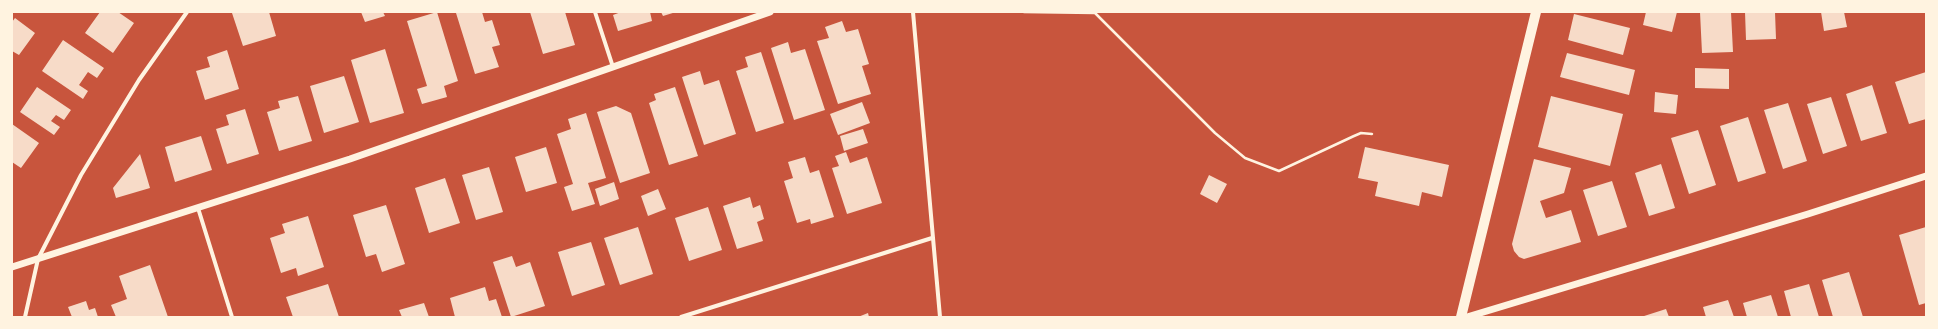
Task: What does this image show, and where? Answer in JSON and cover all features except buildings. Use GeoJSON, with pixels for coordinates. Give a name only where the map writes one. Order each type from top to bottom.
{"type":"FeatureCollection","features":[{"type":"Feature","properties":{"kind":"main road"},"geometry":{"type":"LineString","coordinates":[[1461,317],[1536,12]]}},
{"type":"Feature","properties":{"kind":"street"},"geometry":{"type":"LineString","coordinates":[[26,317],[38,259],[81,175],[139,80],[186,12]]}},
{"type":"Feature","properties":{"kind":"street"},"geometry":{"type":"LineString","coordinates":[[595,12],[612,67]]}},
{"type":"Feature","properties":{"kind":"street"},"geometry":{"type":"LineString","coordinates":[[12,267],[350,159],[770,12]]}},
{"type":"Feature","properties":{"kind":"street"},"geometry":{"type":"LineString","coordinates":[[913,12],[940,317]]}},
{"type":"Feature","properties":{"kind":"street"},"geometry":{"type":"LineString","coordinates":[[1467,317],[1808,214],[1926,176]]}},
{"type":"Feature","properties":{"kind":"street"},"geometry":{"type":"LineString","coordinates":[[198,208],[232,317]]}},
{"type":"Feature","properties":{"kind":"street"},"geometry":{"type":"LineString","coordinates":[[682,317],[932,238]]}},
{"type":"Feature","properties":{"kind":"path"},"geometry":{"type":"LineString","coordinates":[[1024,12],[1095,13],[1215,133],[1245,158],[1279,171],[1361,133],[1372,134]]}}]}
